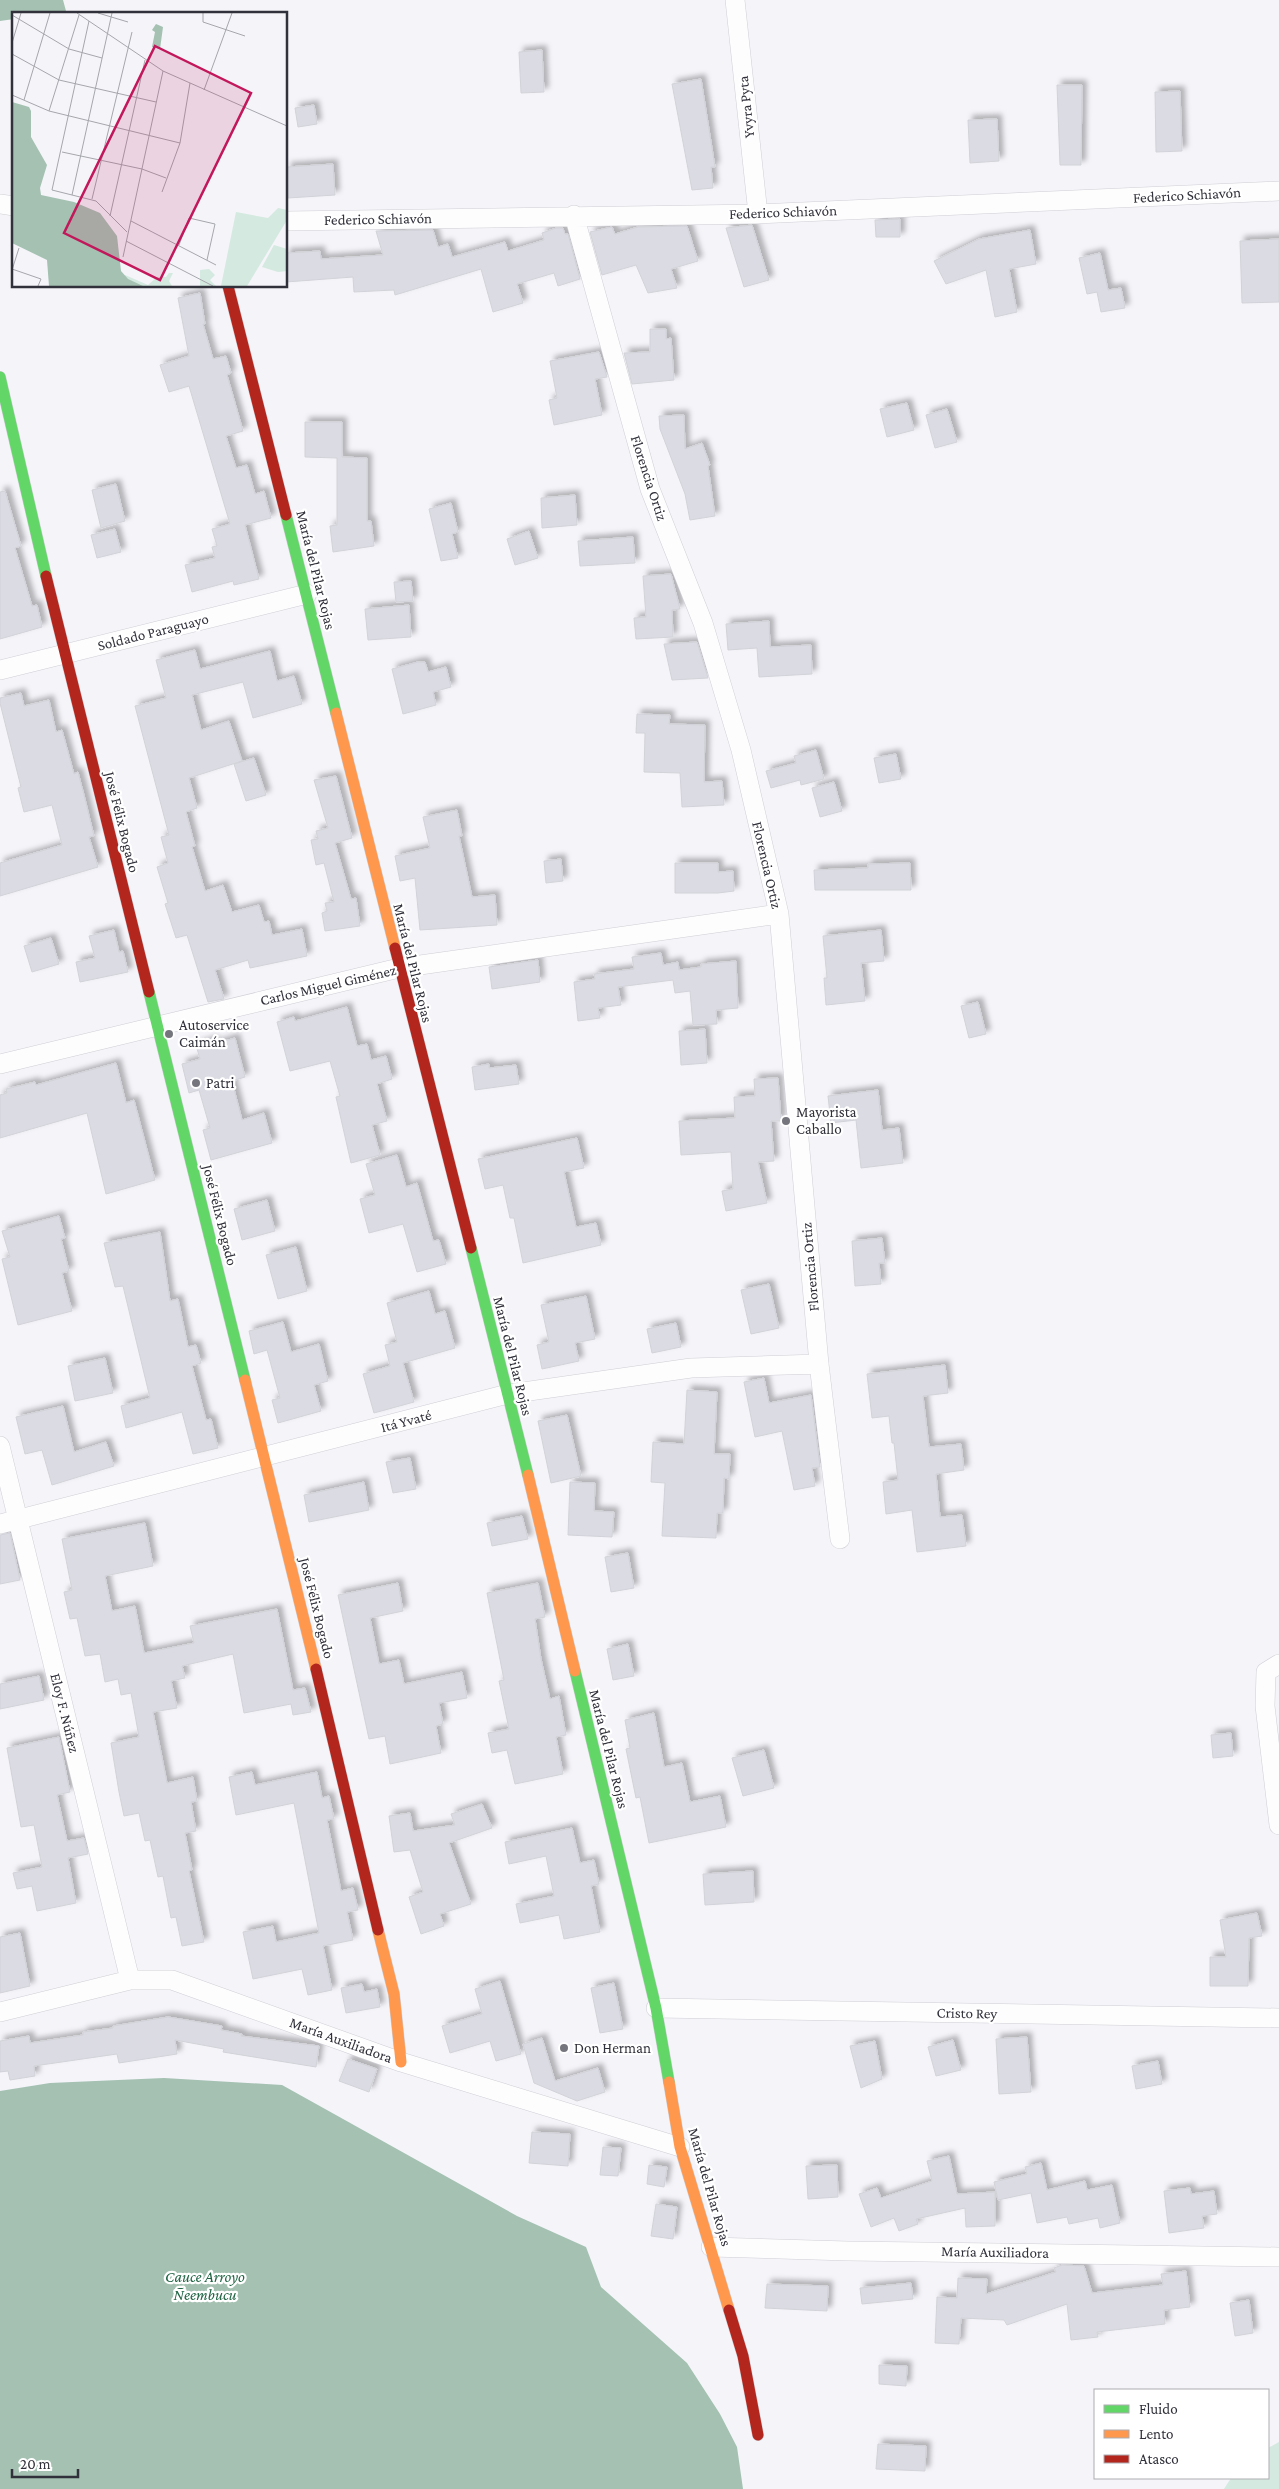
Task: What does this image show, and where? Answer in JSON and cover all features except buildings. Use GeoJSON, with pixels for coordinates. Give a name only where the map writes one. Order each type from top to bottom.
{"type":"FeatureCollection","features":[{"type":"Feature","properties":{"kind":"street","name":"Yvyra Pyta"},"geometry":{"type":"LineString","coordinates":[[735,0],[758,214]]}},
{"type":"Feature","properties":{"kind":"street","name":"Federico Schiavón"},"geometry":{"type":"LineString","coordinates":[[288,221],[574,215],[758,214],[1279,191]]}},
{"type":"Feature","properties":{"kind":"street","name":"Florencia Ortiz"},"geometry":{"type":"LineString","coordinates":[[574,215],[650,489],[703,623],[733,722],[779,914],[819,1364],[840,1539]]}},
{"type":"Feature","properties":{"kind":"street","name":"María del Pilar Rojas"},"geometry":{"type":"LineString","coordinates":[[229,288],[508,1394],[656,2008],[680,2147],[743,2356],[758,2435]]}},
{"type":"Feature","properties":{"kind":"street","name":"José Félix Bogado"},"geometry":{"type":"LineString","coordinates":[[0,376],[64,654],[265,1458],[394,1994],[401,2062]]}},
{"type":"Feature","properties":{"kind":"street","name":"Soldado Paraguayo"},"geometry":{"type":"LineString","coordinates":[[0,670],[306,594]]}},
{"type":"Feature","properties":{"kind":"street","name":"Carlos Miguel Giménez"},"geometry":{"type":"LineString","coordinates":[[0,1064],[399,968],[779,914]]}},
{"type":"Feature","properties":{"kind":"street","name":"Itá Yvaté"},"geometry":{"type":"LineString","coordinates":[[9,1521],[265,1458],[508,1394],[691,1368],[819,1364]]}},
{"type":"Feature","properties":{"kind":"street","name":"Eloy F. Núñez"},"geometry":{"type":"LineString","coordinates":[[0,1446],[9,1521],[130,1980]]}},
{"type":"Feature","properties":{"kind":"street"},"geometry":{"type":"LineString","coordinates":[[1279,1664],[1266,1672],[1265,1706],[1279,1825]]}},
{"type":"Feature","properties":{"kind":"street","name":"María Auxiliadora"},"geometry":{"type":"LineString","coordinates":[[0,2012],[130,1980],[172,1980],[401,2062],[680,2147]]}},
{"type":"Feature","properties":{"kind":"street","name":"Cristo Rey"},"geometry":{"type":"LineString","coordinates":[[656,2008],[1279,2018]]}},
{"type":"Feature","properties":{"kind":"street","name":"María Auxiliadora"},"geometry":{"type":"LineString","coordinates":[[711,2246],[848,2251],[1279,2256]]}},
{"type":"Feature","properties":{"kind":"shaded area"},"geometry":{"type":"Polygon","coordinates":[[[1279,2442],[1279,2489],[1224,2489],[1230,2479],[1269,2479],[1269,2447],[1279,2442]]]}},
{"type":"Feature","properties":{"kind":"water"},"geometry":{"type":"Polygon","coordinates":[[[0,0],[63,0],[66,11],[12,12],[12,19],[0,21],[0,0]]]}},
{"type":"Feature","properties":{"kind":"water","name":"Cauce Arroyo Ñeembucu"},"geometry":{"type":"Polygon","coordinates":[[[164,2078],[282,2085],[517,2216],[586,2247],[601,2287],[687,2363],[720,2414],[737,2447],[743,2489],[0,2489],[0,2091],[50,2083],[164,2078]]]}},
{"type":"Feature","properties":{"kind":"traffic: fast"},"geometry":{"type":"LineString","coordinates":[[0,377],[46,576]]}},
{"type":"Feature","properties":{"kind":"traffic: fast"},"geometry":{"type":"LineString","coordinates":[[286,515],[336,713]]}},
{"type":"Feature","properties":{"kind":"traffic: fast"},"geometry":{"type":"LineString","coordinates":[[149,992],[245,1380]]}},
{"type":"Feature","properties":{"kind":"traffic: fast"},"geometry":{"type":"LineString","coordinates":[[471,1248],[528,1475]]}},
{"type":"Feature","properties":{"kind":"traffic: fast"},"geometry":{"type":"LineString","coordinates":[[575,1671],[656,2008],[669,2082]]}},
{"type":"Feature","properties":{"kind":"traffic: slow"},"geometry":{"type":"LineString","coordinates":[[336,713],[395,948]]}},
{"type":"Feature","properties":{"kind":"traffic: slow"},"geometry":{"type":"LineString","coordinates":[[245,1380],[316,1669]]}},
{"type":"Feature","properties":{"kind":"traffic: slow"},"geometry":{"type":"LineString","coordinates":[[528,1475],[575,1671]]}},
{"type":"Feature","properties":{"kind":"traffic: slow"},"geometry":{"type":"LineString","coordinates":[[378,1930],[394,1994],[401,2062]]}},
{"type":"Feature","properties":{"kind":"traffic: slow"},"geometry":{"type":"LineString","coordinates":[[669,2082],[680,2147],[729,2310]]}},
{"type":"Feature","properties":{"kind":"traffic: jam"},"geometry":{"type":"LineString","coordinates":[[229,288],[286,515]]}},
{"type":"Feature","properties":{"kind":"traffic: jam"},"geometry":{"type":"LineString","coordinates":[[46,576],[149,992]]}},
{"type":"Feature","properties":{"kind":"traffic: jam"},"geometry":{"type":"LineString","coordinates":[[395,948],[471,1248]]}},
{"type":"Feature","properties":{"kind":"traffic: jam"},"geometry":{"type":"LineString","coordinates":[[316,1669],[378,1930]]}},
{"type":"Feature","properties":{"kind":"traffic: jam"},"geometry":{"type":"LineString","coordinates":[[729,2310],[743,2356],[758,2435]]}},
{"type":"Feature","properties":{"kind":"place","name":"Autoservice Caimán"},"geometry":{"type":"Point","coordinates":[169,1034]}},
{"type":"Feature","properties":{"kind":"place","name":"Patri"},"geometry":{"type":"Point","coordinates":[196,1083]}},
{"type":"Feature","properties":{"kind":"place","name":"Mayorista Caballo"},"geometry":{"type":"Point","coordinates":[786,1121]}},
{"type":"Feature","properties":{"kind":"place","name":"Don Herman"},"geometry":{"type":"Point","coordinates":[564,2048]}}]}
